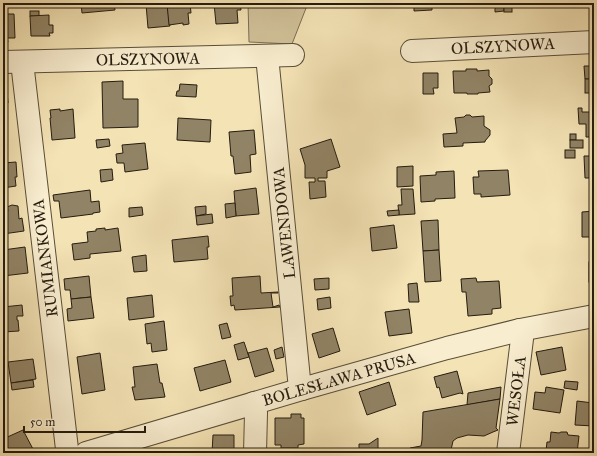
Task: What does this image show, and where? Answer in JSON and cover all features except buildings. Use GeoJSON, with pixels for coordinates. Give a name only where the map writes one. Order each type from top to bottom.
{"type":"FeatureCollection","features":[{"type":"Feature","properties":{"kind":"street","name":"OLSZYNOWA"},"geometry":{"type":"LineString","coordinates":[[412,51],[594,42]]}},
{"type":"Feature","properties":{"kind":"street","name":"OLSZYNOWA"},"geometry":{"type":"LineString","coordinates":[[13,62],[293,55]]}},
{"type":"Feature","properties":{"kind":"street","name":"LAWENDOWA"},"geometry":{"type":"LineString","coordinates":[[267,56],[299,379],[302,389]]}},
{"type":"Feature","properties":{"kind":"street","name":"RUMIANKOWA"},"geometry":{"type":"LineString","coordinates":[[13,62],[68,453]]}},
{"type":"Feature","properties":{"kind":"street","name":"BOLESŁAWA PRUSA"},"geometry":{"type":"LineString","coordinates":[[86,453],[440,350],[520,330],[594,316]]}},
{"type":"Feature","properties":{"kind":"street","name":"WESOŁA"},"geometry":{"type":"LineString","coordinates":[[508,453],[522,339],[520,330]]}},
{"type":"Feature","properties":{"kind":"street"},"geometry":{"type":"LineString","coordinates":[[254,403],[256,413],[255,453]]}},
{"type":"Feature","properties":{"kind":"shaded area"},"geometry":{"type":"Polygon","coordinates":[[[248,3],[308,3],[292,44],[249,42],[248,3]]]}}]}
